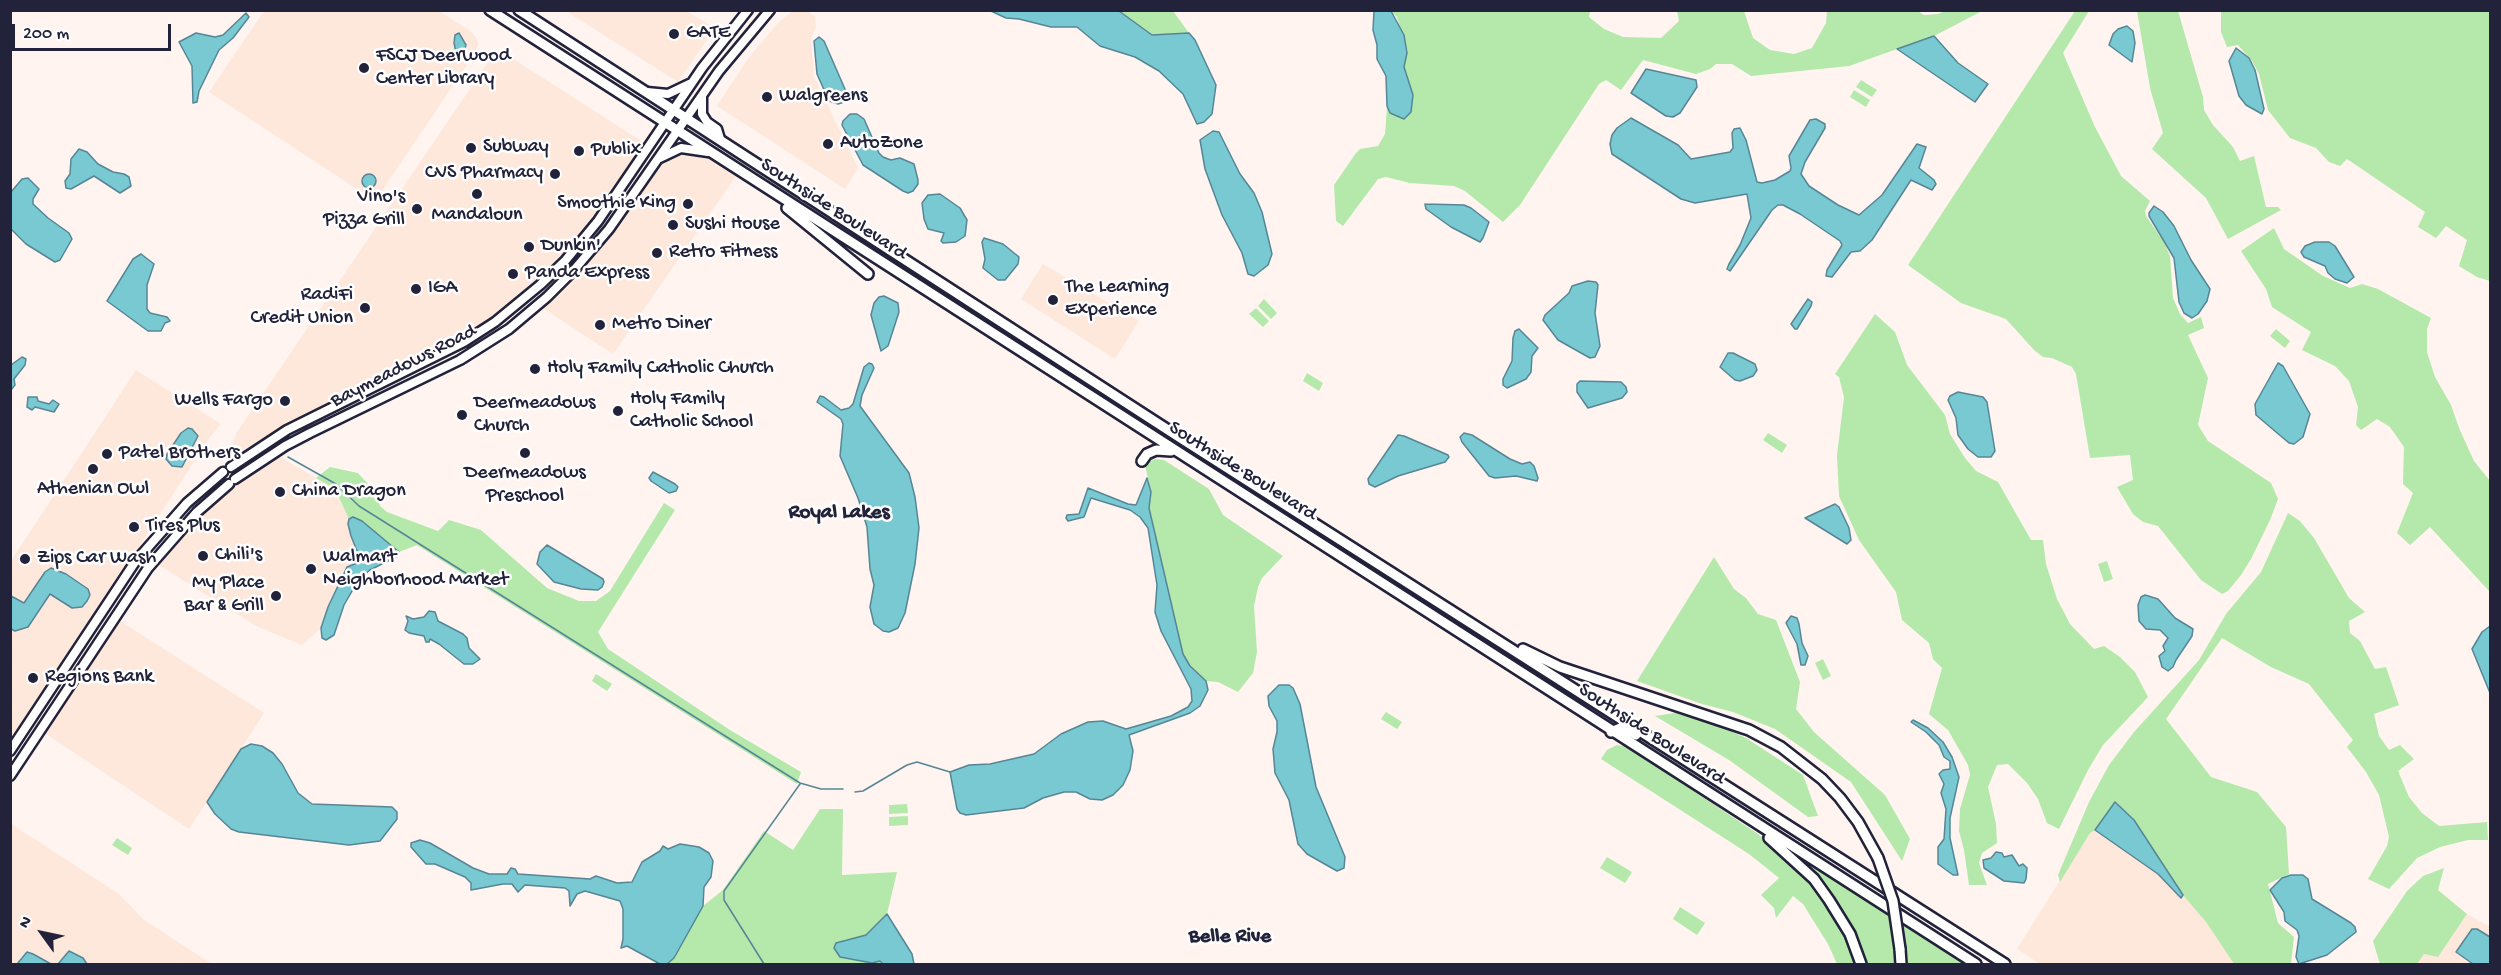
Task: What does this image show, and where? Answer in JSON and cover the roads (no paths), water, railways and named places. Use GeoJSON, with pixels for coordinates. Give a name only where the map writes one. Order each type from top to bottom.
{"type":"FeatureCollection","features":[{"type":"Feature","properties":{"kind":"highway","name":"Southside Boulevard"},"geometry":{"type":"LineString","coordinates":[[490,10],[708,152],[1311,536],[1611,732],[1976,964]]}},
{"type":"Feature","properties":{"kind":"highway","name":"Southside Boulevard"},"geometry":{"type":"LineString","coordinates":[[519,10],[1173,433],[2005,964]]}},
{"type":"Feature","properties":{"kind":"highway"},"geometry":{"type":"LineString","coordinates":[[745,175],[868,274]]}},
{"type":"Feature","properties":{"kind":"highway"},"geometry":{"type":"LineString","coordinates":[[1142,461],[1147,454],[1156,450],[1178,453]]}},
{"type":"Feature","properties":{"kind":"highway"},"geometry":{"type":"LineString","coordinates":[[1469,621],[1560,667],[1749,730],[1781,747],[1822,779],[1858,822],[1878,858],[1893,902],[1900,964]]}},
{"type":"Feature","properties":{"kind":"highway"},"geometry":{"type":"LineString","coordinates":[[1611,732],[1623,727],[1695,772],[1744,797]]}},
{"type":"Feature","properties":{"kind":"highway"},"geometry":{"type":"LineString","coordinates":[[1732,808],[1786,852],[1814,879],[1850,934],[1861,964]]}},
{"type":"Feature","properties":{"kind":"main road","name":"Baymeadows Road"},"geometry":{"type":"LineString","coordinates":[[10,751],[135,562],[187,503],[227,469],[296,425],[464,342],[519,303],[555,271],[581,242],[692,83],[748,10]]}},
{"type":"Feature","properties":{"kind":"main road","name":"Baymeadows Road"},"geometry":{"type":"LineString","coordinates":[[10,776],[148,568],[197,512],[232,481],[285,446],[460,360],[509,329],[547,297],[592,251],[727,60],[770,10]]}},
{"type":"Feature","properties":{"kind":"main road"},"geometry":{"type":"LineString","coordinates":[[647,92],[668,94],[692,83]]}},
{"type":"Feature","properties":{"kind":"main road"},"geometry":{"type":"LineString","coordinates":[[703,93],[702,114],[707,122],[717,129],[720,140]]}},
{"type":"Feature","properties":{"kind":"main road"},"geometry":{"type":"LineString","coordinates":[[657,160],[681,148],[708,152]]}},
{"type":"Feature","properties":{"kind":"water"},"geometry":{"type":"Polygon","coordinates":[[[991,11],[1119,11],[1152,35],[1189,33],[1195,40],[1216,85],[1212,114],[1204,122],[1197,124],[1183,94],[1159,71],[1135,57],[1100,46],[1077,27],[1051,27],[1006,18],[991,11]]]}},
{"type":"Feature","properties":{"kind":"water"},"geometry":{"type":"Polygon","coordinates":[[[1374,11],[1391,11],[1404,35],[1407,53],[1404,67],[1413,95],[1411,112],[1404,119],[1390,113],[1387,106],[1386,76],[1377,59],[1377,45],[1373,30],[1374,11]]]}},
{"type":"Feature","properties":{"kind":"water"},"geometry":{"type":"Polygon","coordinates":[[[246,13],[249,17],[233,38],[219,50],[199,91],[197,102],[193,103],[192,66],[179,42],[196,33],[215,37],[223,35],[246,13]]]}},
{"type":"Feature","properties":{"kind":"water"},"geometry":{"type":"Polygon","coordinates":[[[2127,26],[2133,31],[2135,43],[2132,62],[2109,45],[2113,34],[2118,29],[2127,26]]]}},
{"type":"Feature","properties":{"kind":"water"},"geometry":{"type":"Polygon","coordinates":[[[459,33],[466,45],[463,55],[459,57],[454,43],[455,35],[459,33]]]}},
{"type":"Feature","properties":{"kind":"water"},"geometry":{"type":"Polygon","coordinates":[[[1934,36],[1958,63],[1988,84],[1975,102],[1897,49],[1934,36]]]}},
{"type":"Feature","properties":{"kind":"water"},"geometry":{"type":"Polygon","coordinates":[[[819,37],[824,41],[848,96],[844,102],[838,104],[829,101],[817,74],[814,41],[819,37]]]}},
{"type":"Feature","properties":{"kind":"water"},"geometry":{"type":"Polygon","coordinates":[[[2236,48],[2249,58],[2255,70],[2264,109],[2262,114],[2246,105],[2239,96],[2229,61],[2236,48]]]}},
{"type":"Feature","properties":{"kind":"water"},"geometry":{"type":"Polygon","coordinates":[[[1646,69],[1696,80],[1697,87],[1680,113],[1673,117],[1666,116],[1631,93],[1646,69]]]}},
{"type":"Feature","properties":{"kind":"water"},"geometry":{"type":"Polygon","coordinates":[[[850,114],[857,114],[864,119],[883,157],[891,160],[900,158],[914,164],[918,184],[913,191],[908,193],[903,191],[863,165],[842,125],[850,114]]]}},
{"type":"Feature","properties":{"kind":"water"},"geometry":{"type":"Polygon","coordinates":[[[1631,118],[1678,145],[1691,159],[1730,152],[1733,148],[1732,133],[1734,129],[1740,128],[1746,140],[1757,182],[1762,183],[1775,180],[1790,171],[1789,156],[1810,120],[1816,119],[1825,124],[1825,128],[1805,162],[1801,174],[1809,186],[1838,205],[1859,215],[1882,195],[1917,144],[1926,147],[1919,168],[1936,184],[1932,190],[1911,180],[1872,240],[1860,251],[1851,252],[1832,277],[1826,276],[1827,270],[1842,245],[1840,241],[1783,205],[1778,205],[1772,210],[1730,271],[1727,269],[1751,218],[1747,194],[1695,203],[1681,199],[1612,154],[1610,144],[1612,135],[1617,128],[1631,118]]]}},
{"type":"Feature","properties":{"kind":"water"},"geometry":{"type":"Polygon","coordinates":[[[1213,131],[1219,132],[1240,174],[1254,193],[1262,212],[1272,254],[1268,265],[1254,276],[1248,274],[1242,253],[1222,215],[1205,169],[1200,140],[1213,131]]]}},
{"type":"Feature","properties":{"kind":"water"},"geometry":{"type":"Polygon","coordinates":[[[79,149],[87,152],[98,164],[129,177],[131,186],[120,193],[94,176],[71,189],[66,188],[65,181],[70,174],[71,159],[79,149]]]}},
{"type":"Feature","properties":{"kind":"water"},"geometry":{"type":"Polygon","coordinates":[[[369,174],[374,176],[376,181],[374,186],[369,188],[364,186],[362,181],[364,176],[369,174]]]}},
{"type":"Feature","properties":{"kind":"water"},"geometry":{"type":"Polygon","coordinates":[[[28,178],[39,189],[33,199],[33,204],[69,233],[72,239],[60,260],[55,262],[26,244],[11,229],[11,192],[22,179],[28,178]]]}},
{"type":"Feature","properties":{"kind":"water"},"geometry":{"type":"Polygon","coordinates":[[[940,194],[960,208],[967,220],[965,236],[956,242],[943,243],[941,241],[944,233],[928,229],[924,219],[922,203],[928,195],[940,194]]]}},
{"type":"Feature","properties":{"kind":"water"},"geometry":{"type":"Polygon","coordinates":[[[1425,204],[1464,205],[1471,208],[1489,222],[1483,238],[1480,242],[1451,227],[1426,209],[1425,204]]]}},
{"type":"Feature","properties":{"kind":"water"},"geometry":{"type":"Polygon","coordinates":[[[2154,206],[2163,212],[2174,226],[2191,260],[2210,289],[2207,301],[2198,314],[2192,318],[2184,313],[2179,302],[2174,258],[2149,216],[2154,206]]]}},
{"type":"Feature","properties":{"kind":"water"},"geometry":{"type":"Polygon","coordinates":[[[984,238],[1003,244],[1019,257],[1018,264],[1005,280],[998,280],[983,268],[985,259],[982,242],[984,238]]]}},
{"type":"Feature","properties":{"kind":"water"},"geometry":{"type":"Polygon","coordinates":[[[2315,242],[2329,242],[2335,246],[2354,277],[2347,283],[2335,279],[2328,273],[2325,266],[2304,257],[2301,252],[2305,246],[2315,242]]]}},
{"type":"Feature","properties":{"kind":"water"},"geometry":{"type":"Polygon","coordinates":[[[141,254],[154,264],[147,285],[147,309],[150,313],[167,317],[170,321],[165,323],[161,331],[148,331],[107,301],[133,259],[141,254]]]}},
{"type":"Feature","properties":{"kind":"water"},"geometry":{"type":"Polygon","coordinates":[[[1588,281],[1596,282],[1598,285],[1595,313],[1600,346],[1595,357],[1590,358],[1558,340],[1543,320],[1545,315],[1569,293],[1572,286],[1588,281]]]}},
{"type":"Feature","properties":{"kind":"water"},"geometry":{"type":"Polygon","coordinates":[[[884,296],[898,303],[899,312],[888,346],[881,351],[871,315],[874,303],[879,297],[884,296]]]}},
{"type":"Feature","properties":{"kind":"water"},"geometry":{"type":"Polygon","coordinates":[[[1808,299],[1812,302],[1811,306],[1795,329],[1791,324],[1808,299]]]}},
{"type":"Feature","properties":{"kind":"water"},"geometry":{"type":"Polygon","coordinates":[[[1519,329],[1538,348],[1532,356],[1531,372],[1526,379],[1507,388],[1503,385],[1503,379],[1512,361],[1515,331],[1519,329]]]}},
{"type":"Feature","properties":{"kind":"water"},"geometry":{"type":"Polygon","coordinates":[[[1728,353],[1733,353],[1755,364],[1757,370],[1753,376],[1740,381],[1735,380],[1720,367],[1728,353]]]}},
{"type":"Feature","properties":{"kind":"water"},"geometry":{"type":"Polygon","coordinates":[[[22,357],[26,359],[25,365],[14,379],[15,385],[11,390],[11,365],[22,357]]]}},
{"type":"Feature","properties":{"kind":"water"},"geometry":{"type":"Polygon","coordinates":[[[869,363],[874,368],[862,395],[860,406],[909,473],[919,528],[915,564],[905,613],[898,628],[889,632],[883,631],[874,624],[870,607],[874,585],[870,569],[867,527],[858,498],[840,456],[843,424],[841,419],[817,402],[820,396],[841,410],[849,408],[853,404],[864,367],[869,363]]]}},
{"type":"Feature","properties":{"kind":"water"},"geometry":{"type":"Polygon","coordinates":[[[2278,363],[2283,366],[2310,414],[2303,437],[2294,444],[2289,443],[2256,415],[2255,404],[2278,363]]]}},
{"type":"Feature","properties":{"kind":"water"},"geometry":{"type":"Polygon","coordinates":[[[1580,381],[1621,382],[1627,392],[1622,398],[1588,408],[1577,392],[1577,384],[1580,381]]]}},
{"type":"Feature","properties":{"kind":"water"},"geometry":{"type":"Polygon","coordinates":[[[1958,392],[1983,397],[1987,402],[1995,451],[1991,457],[1978,457],[1968,449],[1958,435],[1956,418],[1948,400],[1950,396],[1958,392]]]}},
{"type":"Feature","properties":{"kind":"water"},"geometry":{"type":"Polygon","coordinates":[[[28,397],[37,397],[38,401],[49,404],[53,400],[59,404],[54,412],[35,407],[32,410],[27,407],[28,397]]]}},
{"type":"Feature","properties":{"kind":"water"},"geometry":{"type":"Polygon","coordinates":[[[188,428],[198,436],[182,467],[172,466],[166,459],[167,454],[181,433],[188,428]]]}},
{"type":"Feature","properties":{"kind":"water"},"geometry":{"type":"Polygon","coordinates":[[[1464,433],[1472,435],[1510,459],[1522,464],[1530,462],[1534,466],[1537,481],[1516,476],[1495,478],[1489,476],[1462,442],[1460,437],[1464,433]]]}},
{"type":"Feature","properties":{"kind":"water"},"geometry":{"type":"Polygon","coordinates":[[[1398,435],[1449,457],[1445,462],[1398,476],[1375,487],[1369,484],[1368,479],[1398,435]]]}},
{"type":"Feature","properties":{"kind":"water"},"geometry":{"type":"Polygon","coordinates":[[[653,472],[675,484],[678,487],[676,491],[669,493],[651,481],[649,478],[653,472]]]}},
{"type":"Feature","properties":{"kind":"water"},"geometry":{"type":"Polygon","coordinates":[[[1147,478],[1151,492],[1149,508],[1183,654],[1190,666],[1206,681],[1208,690],[1200,706],[1190,713],[1129,735],[1133,751],[1130,770],[1123,785],[1113,795],[1102,800],[1090,799],[1076,792],[1064,792],[1043,798],[1024,808],[966,815],[960,813],[957,809],[950,772],[969,765],[990,764],[1034,754],[1061,734],[1088,722],[1103,721],[1126,729],[1171,716],[1188,707],[1192,701],[1191,689],[1161,631],[1155,612],[1157,585],[1148,528],[1140,517],[1130,510],[1091,498],[1084,517],[1068,521],[1066,518],[1067,515],[1079,514],[1088,488],[1136,505],[1147,478]]]}},
{"type":"Feature","properties":{"kind":"water"},"geometry":{"type":"Polygon","coordinates":[[[1835,504],[1839,507],[1849,528],[1851,540],[1847,544],[1805,518],[1835,504]]]}},
{"type":"Feature","properties":{"kind":"water"},"geometry":{"type":"Polygon","coordinates":[[[353,517],[362,521],[399,552],[398,556],[370,570],[359,579],[344,605],[334,635],[326,640],[322,638],[321,628],[328,607],[347,567],[357,563],[359,556],[348,524],[349,519],[353,517]]]}},
{"type":"Feature","properties":{"kind":"water"},"geometry":{"type":"Polygon","coordinates":[[[547,545],[603,579],[602,587],[598,590],[581,589],[554,582],[537,564],[540,552],[547,545]]]}},
{"type":"Feature","properties":{"kind":"water"},"geometry":{"type":"Polygon","coordinates":[[[51,568],[66,574],[88,589],[90,595],[87,601],[82,607],[72,608],[50,594],[28,627],[15,631],[11,629],[11,596],[24,603],[45,572],[51,568]]]}},
{"type":"Feature","properties":{"kind":"water"},"geometry":{"type":"Polygon","coordinates":[[[2145,595],[2158,599],[2175,618],[2193,629],[2192,636],[2173,667],[2168,671],[2162,667],[2159,656],[2165,651],[2163,646],[2168,638],[2160,630],[2146,629],[2139,621],[2138,605],[2141,597],[2145,595]]]}},
{"type":"Feature","properties":{"kind":"water"},"geometry":{"type":"Polygon","coordinates":[[[429,611],[435,612],[438,621],[463,634],[467,638],[469,648],[480,659],[473,664],[464,664],[439,644],[430,639],[426,642],[424,636],[405,630],[408,621],[406,616],[413,619],[424,617],[429,611]]]}},
{"type":"Feature","properties":{"kind":"water"},"geometry":{"type":"Polygon","coordinates":[[[1791,616],[1797,618],[1799,624],[1802,643],[1808,656],[1805,665],[1801,665],[1797,644],[1786,623],[1791,616]]]}},
{"type":"Feature","properties":{"kind":"water"},"geometry":{"type":"Polygon","coordinates":[[[2490,626],[2490,693],[2472,649],[2482,632],[2490,626]]]}},
{"type":"Feature","properties":{"kind":"water"},"geometry":{"type":"Polygon","coordinates":[[[1279,685],[1289,685],[1293,688],[1300,704],[1316,787],[1345,857],[1344,868],[1337,871],[1307,854],[1298,844],[1289,800],[1275,773],[1273,749],[1277,721],[1269,706],[1268,696],[1279,685]]]}},
{"type":"Feature","properties":{"kind":"water"},"geometry":{"type":"Polygon","coordinates":[[[1913,720],[1928,728],[1943,742],[1952,757],[1959,777],[1950,818],[1950,838],[1958,875],[1953,875],[1938,864],[1938,847],[1944,839],[1946,809],[1941,793],[1944,784],[1939,774],[1943,770],[1950,769],[1950,761],[1944,757],[1939,745],[1926,732],[1911,722],[1913,720]]]}},
{"type":"Feature","properties":{"kind":"water"},"geometry":{"type":"Polygon","coordinates":[[[251,744],[262,746],[273,753],[282,764],[298,793],[312,804],[392,807],[397,812],[397,819],[380,841],[349,845],[239,832],[231,829],[215,814],[207,802],[241,749],[251,744]]]}},
{"type":"Feature","properties":{"kind":"water"},"geometry":{"type":"Polygon","coordinates":[[[2115,802],[2134,820],[2183,895],[2181,898],[2158,874],[2095,830],[2115,802]]]}},
{"type":"Feature","properties":{"kind":"water"},"geometry":{"type":"Polygon","coordinates":[[[420,840],[489,874],[507,874],[511,868],[515,869],[518,874],[590,879],[596,876],[617,883],[632,882],[642,862],[660,851],[663,846],[668,849],[680,844],[699,847],[709,853],[713,861],[711,877],[704,887],[703,906],[674,958],[667,964],[660,964],[627,946],[621,948],[623,909],[620,901],[585,891],[577,894],[570,906],[569,891],[565,888],[525,885],[518,892],[512,884],[471,890],[471,883],[465,877],[435,864],[426,864],[411,847],[411,843],[420,840]]]}},
{"type":"Feature","properties":{"kind":"water"},"geometry":{"type":"Polygon","coordinates":[[[1996,852],[2002,853],[2004,857],[2012,855],[2019,866],[2023,864],[2027,868],[2024,883],[2004,881],[1984,868],[1983,860],[1991,858],[1996,852]]]}},
{"type":"Feature","properties":{"kind":"water"},"geometry":{"type":"Polygon","coordinates":[[[2303,875],[2308,879],[2312,899],[2351,923],[2356,932],[2327,955],[2299,964],[2296,957],[2299,936],[2297,930],[2285,921],[2284,912],[2270,890],[2282,878],[2303,875]]]}},
{"type":"Feature","properties":{"kind":"water"},"geometry":{"type":"Polygon","coordinates":[[[887,914],[912,954],[914,964],[883,964],[880,961],[872,963],[840,957],[834,948],[836,943],[866,935],[887,914]]]}},
{"type":"Feature","properties":{"kind":"water"},"geometry":{"type":"Polygon","coordinates":[[[2472,929],[2477,929],[2490,937],[2490,964],[2473,964],[2456,952],[2472,929]]]}},
{"type":"Feature","properties":{"kind":"water"},"geometry":{"type":"Polygon","coordinates":[[[69,951],[83,958],[87,964],[58,964],[69,951]]]}},
{"type":"Feature","properties":{"kind":"water"},"geometry":{"type":"Polygon","coordinates":[[[27,952],[33,954],[51,964],[17,964],[27,952]]]}},
{"type":"Feature","properties":{"kind":"waterway"},"geometry":{"type":"LineString","coordinates":[[288,457],[336,484],[359,506],[800,783],[821,789],[843,789]]}},
{"type":"Feature","properties":{"kind":"waterway"},"geometry":{"type":"LineString","coordinates":[[855,792],[863,791],[907,765],[917,762],[950,772]]}},
{"type":"Feature","properties":{"kind":"waterway"},"geometry":{"type":"LineString","coordinates":[[764,964],[724,900],[724,891],[800,784]]}},
{"type":"Feature","properties":{"kind":"place","name":"GATE"},"geometry":{"type":"Point","coordinates":[674,34]}},
{"type":"Feature","properties":{"kind":"place","name":"FSCJ Deerwood Center Library"},"geometry":{"type":"Point","coordinates":[364,68]}},
{"type":"Feature","properties":{"kind":"place","name":"Walgreens"},"geometry":{"type":"Point","coordinates":[767,97]}},
{"type":"Feature","properties":{"kind":"place","name":"AutoZone"},"geometry":{"type":"Point","coordinates":[828,144]}},
{"type":"Feature","properties":{"kind":"place","name":"Subway"},"geometry":{"type":"Point","coordinates":[471,148]}},
{"type":"Feature","properties":{"kind":"place","name":"Publix"},"geometry":{"type":"Point","coordinates":[579,151]}},
{"type":"Feature","properties":{"kind":"place","name":"CVS Pharmacy"},"geometry":{"type":"Point","coordinates":[555,174]}},
{"type":"Feature","properties":{"kind":"place","name":"Mandaloun"},"geometry":{"type":"Point","coordinates":[477,194]}},
{"type":"Feature","properties":{"kind":"place","name":"Smoothie King"},"geometry":{"type":"Point","coordinates":[688,204]}},
{"type":"Feature","properties":{"kind":"place","name":"Vino's Pizza Grill"},"geometry":{"type":"Point","coordinates":[417,209]}},
{"type":"Feature","properties":{"kind":"place","name":"Sushi House"},"geometry":{"type":"Point","coordinates":[673,225]}},
{"type":"Feature","properties":{"kind":"place","name":"Dunkin'"},"geometry":{"type":"Point","coordinates":[529,247]}},
{"type":"Feature","properties":{"kind":"place","name":"Retro Fitness"},"geometry":{"type":"Point","coordinates":[657,253]}},
{"type":"Feature","properties":{"kind":"place","name":"Panda Express"},"geometry":{"type":"Point","coordinates":[513,274]}},
{"type":"Feature","properties":{"kind":"place","name":"IGA"},"geometry":{"type":"Point","coordinates":[416,289]}},
{"type":"Feature","properties":{"kind":"place","name":"The Learning Experience"},"geometry":{"type":"Point","coordinates":[1053,300]}},
{"type":"Feature","properties":{"kind":"place","name":"RadiFi Credit Union"},"geometry":{"type":"Point","coordinates":[365,308]}},
{"type":"Feature","properties":{"kind":"place","name":"Metro Diner"},"geometry":{"type":"Point","coordinates":[600,325]}},
{"type":"Feature","properties":{"kind":"place","name":"Holy Family Catholic Church"},"geometry":{"type":"Point","coordinates":[535,369]}},
{"type":"Feature","properties":{"kind":"place","name":"Wells Fargo"},"geometry":{"type":"Point","coordinates":[285,401]}},
{"type":"Feature","properties":{"kind":"place","name":"Holy Family Catholic School"},"geometry":{"type":"Point","coordinates":[618,411]}},
{"type":"Feature","properties":{"kind":"place","name":"Deermeadows Church"},"geometry":{"type":"Point","coordinates":[462,415]}},
{"type":"Feature","properties":{"kind":"place","name":"Deermeadows Preschool"},"geometry":{"type":"Point","coordinates":[525,453]}},
{"type":"Feature","properties":{"kind":"place","name":"Patel Brothers"},"geometry":{"type":"Point","coordinates":[107,454]}},
{"type":"Feature","properties":{"kind":"place","name":"Athenian Owl"},"geometry":{"type":"Point","coordinates":[93,469]}},
{"type":"Feature","properties":{"kind":"place","name":"China Dragon"},"geometry":{"type":"Point","coordinates":[280,492]}},
{"type":"Feature","properties":{"kind":"place","name":"Tires Plus"},"geometry":{"type":"Point","coordinates":[134,527]}},
{"type":"Feature","properties":{"kind":"place","name":"Chili's"},"geometry":{"type":"Point","coordinates":[203,556]}},
{"type":"Feature","properties":{"kind":"place","name":"Zips Car Wash"},"geometry":{"type":"Point","coordinates":[25,559]}},
{"type":"Feature","properties":{"kind":"place","name":"Walmart Neighborhood Market"},"geometry":{"type":"Point","coordinates":[311,569]}},
{"type":"Feature","properties":{"kind":"place","name":"My Place Bar & Grill"},"geometry":{"type":"Point","coordinates":[276,596]}},
{"type":"Feature","properties":{"kind":"place","name":"Regions Bank"},"geometry":{"type":"Point","coordinates":[33,678]}},
{"type":"Feature","properties":{"kind":"district","name":"Royal Lakes"},"geometry":{"type":"Point","coordinates":[839,514]}},
{"type":"Feature","properties":{"kind":"district","name":"Belle Rive"},"geometry":{"type":"Point","coordinates":[1230,938]}}]}
